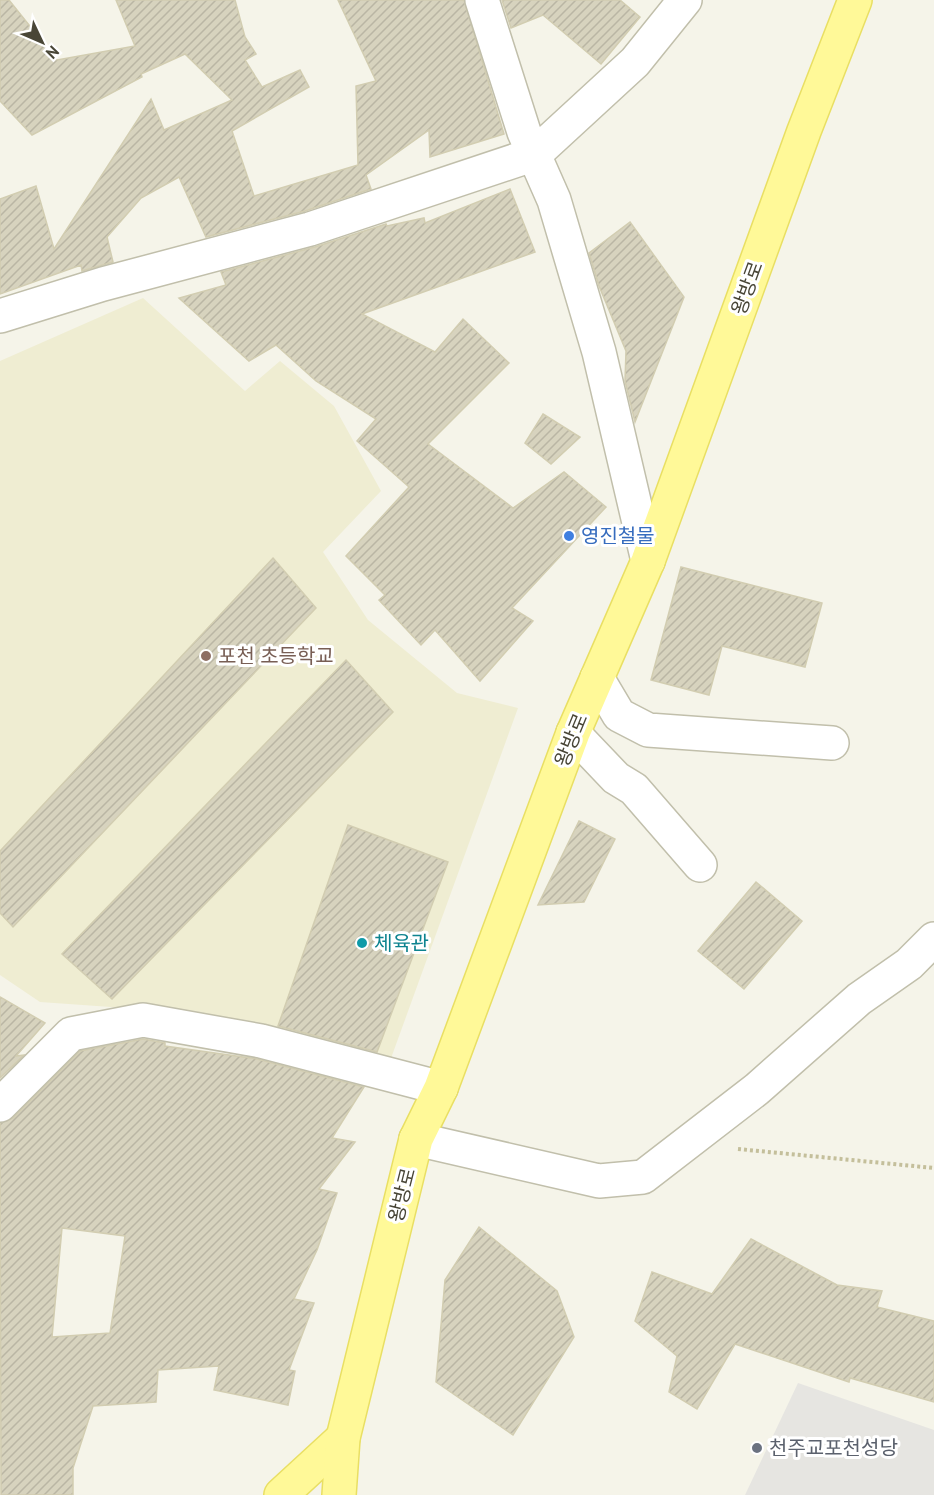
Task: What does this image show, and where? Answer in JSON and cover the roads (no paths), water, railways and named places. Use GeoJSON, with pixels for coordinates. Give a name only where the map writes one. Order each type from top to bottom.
{"type":"FeatureCollection","features":[{"type":"Feature","properties":{"kind":"main road","name":"왕방로"},"geometry":{"type":"LineString","coordinates":[[339,1495],[343,1438],[416,1138],[441,1088],[573,734],[648,561],[804,131],[855,0]]}},
{"type":"Feature","properties":{"kind":"main road"},"geometry":{"type":"LineString","coordinates":[[281,1495],[343,1438]]}},
{"type":"Feature","properties":{"kind":"street"},"geometry":{"type":"LineString","coordinates":[[482,0],[524,132],[554,200],[599,352],[648,561]]}},
{"type":"Feature","properties":{"kind":"street"},"geometry":{"type":"LineString","coordinates":[[0,316],[103,284],[310,229],[535,154],[635,62],[685,0]]}},
{"type":"Feature","properties":{"kind":"street"},"geometry":{"type":"LineString","coordinates":[[597,678],[620,715],[648,730],[832,743]]}},
{"type":"Feature","properties":{"kind":"street"},"geometry":{"type":"LineString","coordinates":[[573,734],[616,777],[634,789],[700,865]]}},
{"type":"Feature","properties":{"kind":"street"},"geometry":{"type":"LineString","coordinates":[[416,1138],[599,1181],[643,1177],[757,1089],[859,999],[909,964],[934,939]]}},
{"type":"Feature","properties":{"kind":"street"},"geometry":{"type":"LineString","coordinates":[[0,1105],[71,1034],[143,1020],[269,1043],[441,1088]]}},
{"type":"Feature","properties":{"kind":"place","name":"영진철물"},"geometry":{"type":"Point","coordinates":[569,536]}},
{"type":"Feature","properties":{"kind":"place","name":"포천 초등학교"},"geometry":{"type":"Point","coordinates":[206,656]}},
{"type":"Feature","properties":{"kind":"place","name":"체육관"},"geometry":{"type":"Point","coordinates":[362,943]}},
{"type":"Feature","properties":{"kind":"place","name":"천주교포천성당"},"geometry":{"type":"Point","coordinates":[757,1448]}}]}
